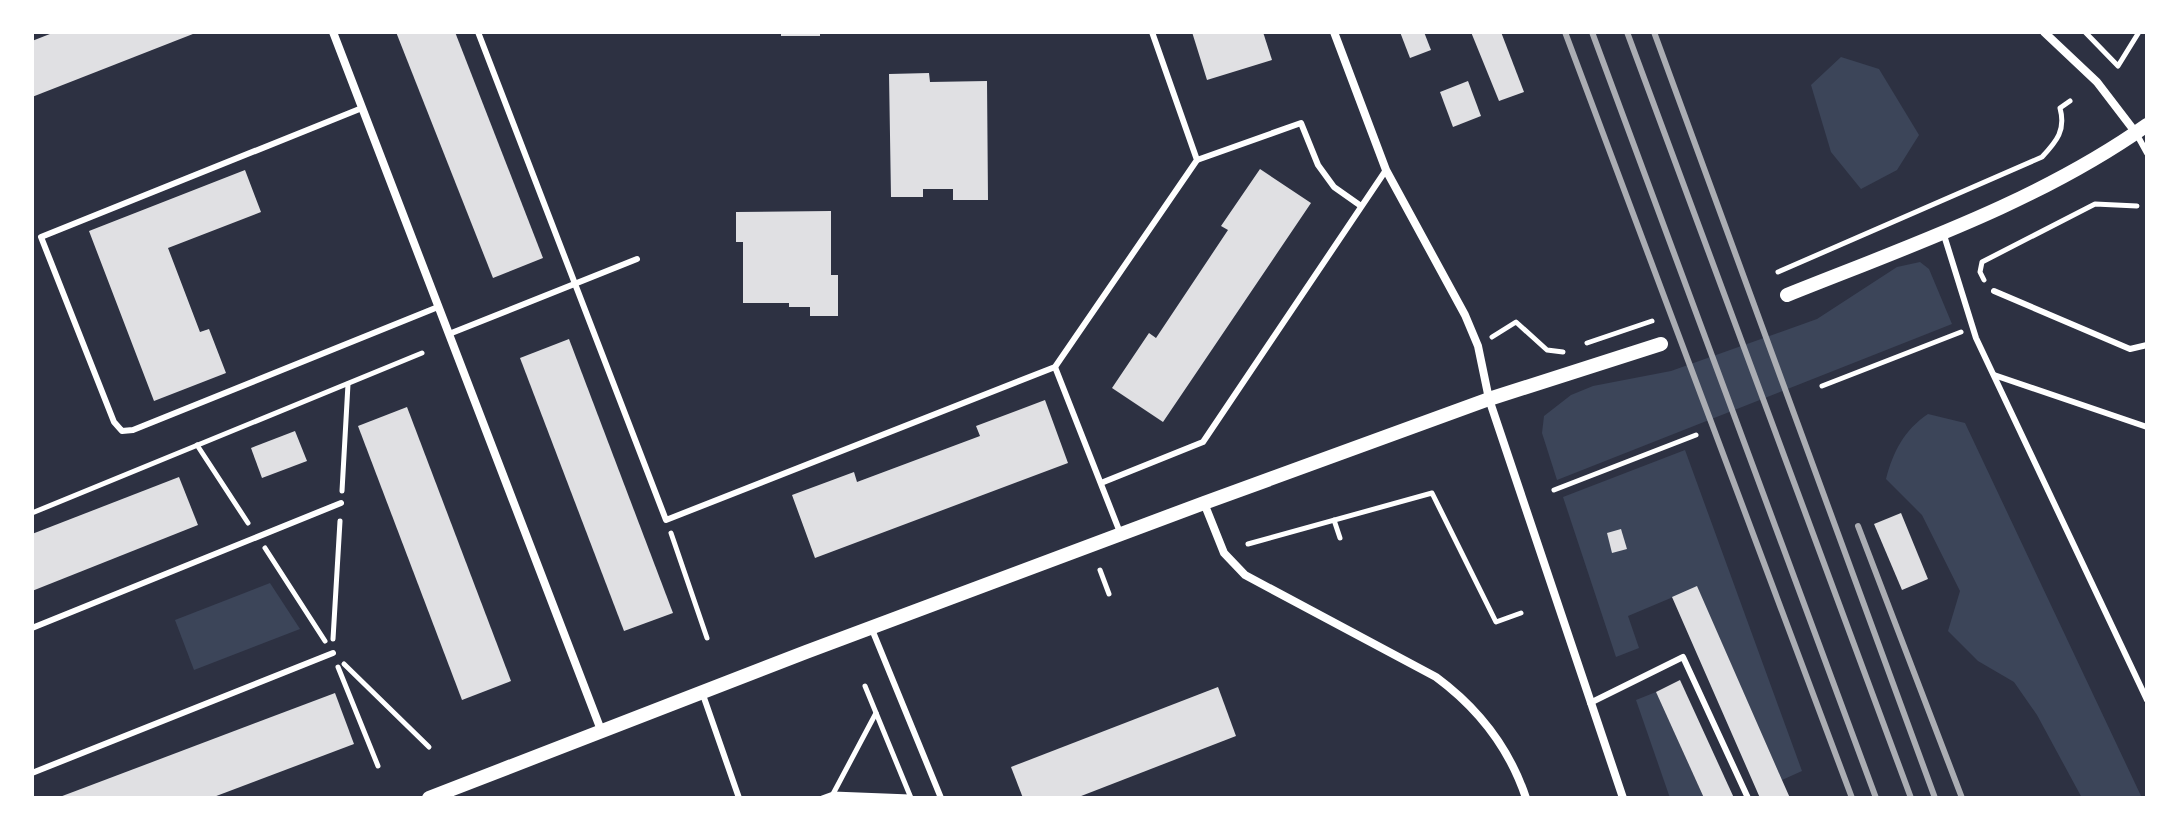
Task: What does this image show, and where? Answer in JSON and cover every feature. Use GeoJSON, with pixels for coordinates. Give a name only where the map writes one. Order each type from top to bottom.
{"type":"FeatureCollection","features":[{"type":"Feature","properties":{"kind":"street"},"geometry":{"type":"LineString","coordinates":[[333,32],[601,730]]}},
{"type":"Feature","properties":{"kind":"street"},"geometry":{"type":"LineString","coordinates":[[1334,32],[1386,170],[1465,315],[1478,346],[1489,399],[1623,798]]}},
{"type":"Feature","properties":{"kind":"street"},"geometry":{"type":"LineString","coordinates":[[1787,295],[1943,232],[2064,177],[2141,129],[2044,32]]}},
{"type":"Feature","properties":{"kind":"street"},"geometry":{"type":"LineString","coordinates":[[429,798],[702,691],[1204,503],[1489,399],[1661,344]]}},
{"type":"Feature","properties":{"kind":"street"},"geometry":{"type":"LineString","coordinates":[[1204,503],[1224,553],[1245,575],[1436,677],[1464,697],[1505,750],[1526,798]]}},
{"type":"Feature","properties":{"kind":"lane"},"geometry":{"type":"LineString","coordinates":[[478,32],[666,520],[1055,367],[1197,160],[1301,123],[1318,165],[1334,187],[1361,206]]}},
{"type":"Feature","properties":{"kind":"lane"},"geometry":{"type":"LineString","coordinates":[[1152,32],[1197,160]]}},
{"type":"Feature","properties":{"kind":"lane"},"geometry":{"type":"LineString","coordinates":[[362,108],[41,237],[114,422],[122,431],[133,430],[438,307]]}},
{"type":"Feature","properties":{"kind":"lane"},"geometry":{"type":"LineString","coordinates":[[2141,129],[2147,153]]}},
{"type":"Feature","properties":{"kind":"lane"},"geometry":{"type":"LineString","coordinates":[[1101,483],[1203,442],[1386,170]]}},
{"type":"Feature","properties":{"kind":"lane"},"geometry":{"type":"LineString","coordinates":[[1943,232],[1973,327],[2147,700]]}},
{"type":"Feature","properties":{"kind":"lane"},"geometry":{"type":"LineString","coordinates":[[449,334],[637,259]]}},
{"type":"Feature","properties":{"kind":"lane"},"geometry":{"type":"LineString","coordinates":[[1994,291],[2130,349],[2147,345]]}},
{"type":"Feature","properties":{"kind":"lane"},"geometry":{"type":"LineString","coordinates":[[1055,367],[1121,535]]}},
{"type":"Feature","properties":{"kind":"lane"},"geometry":{"type":"LineString","coordinates":[[1994,375],[2147,427]]}},
{"type":"Feature","properties":{"kind":"lane"},"geometry":{"type":"LineString","coordinates":[[32,628],[341,503]]}},
{"type":"Feature","properties":{"kind":"lane"},"geometry":{"type":"LineString","coordinates":[[871,627],[941,798]]}},
{"type":"Feature","properties":{"kind":"lane"},"geometry":{"type":"LineString","coordinates":[[32,773],[333,653]]}},
{"type":"Feature","properties":{"kind":"lane"},"geometry":{"type":"LineString","coordinates":[[1590,703],[1683,657],[1748,798]]}},
{"type":"Feature","properties":{"kind":"lane"},"geometry":{"type":"LineString","coordinates":[[702,691],[739,798]]}},
{"type":"Feature","properties":{"kind":"path"},"geometry":{"type":"LineString","coordinates":[[2085,32],[2118,66],[2139,32]]}},
{"type":"Feature","properties":{"kind":"path"},"geometry":{"type":"LineString","coordinates":[[1778,272],[2042,157],[2058,140],[2062,130],[2060,108],[2070,101]]}},
{"type":"Feature","properties":{"kind":"path"},"geometry":{"type":"LineString","coordinates":[[1985,283],[1980,272],[1982,262],[2095,204],[2137,206]]}},
{"type":"Feature","properties":{"kind":"path"},"geometry":{"type":"LineString","coordinates":[[1478,346],[1516,322],[1547,350],[1560,353],[1652,321]]}},
{"type":"Feature","properties":{"kind":"path"},"geometry":{"type":"LineString","coordinates":[[1822,386],[1973,327]]}},
{"type":"Feature","properties":{"kind":"path"},"geometry":{"type":"LineString","coordinates":[[32,513],[422,353]]}},
{"type":"Feature","properties":{"kind":"path"},"geometry":{"type":"LineString","coordinates":[[1554,490],[1696,435]]}},
{"type":"Feature","properties":{"kind":"path"},"geometry":{"type":"LineString","coordinates":[[197,445],[333,653],[378,766]]}},
{"type":"Feature","properties":{"kind":"path"},"geometry":{"type":"LineString","coordinates":[[1248,544],[1432,493],[1496,622],[1521,613]]}},
{"type":"Feature","properties":{"kind":"path"},"geometry":{"type":"LineString","coordinates":[[666,520],[707,638]]}},
{"type":"Feature","properties":{"kind":"path"},"geometry":{"type":"LineString","coordinates":[[1334,520],[1340,538]]}},
{"type":"Feature","properties":{"kind":"path"},"geometry":{"type":"LineString","coordinates":[[1100,570],[1109,594]]}},
{"type":"Feature","properties":{"kind":"path"},"geometry":{"type":"LineString","coordinates":[[333,653],[429,747]]}},
{"type":"Feature","properties":{"kind":"path"},"geometry":{"type":"LineString","coordinates":[[822,798],[833,794],[910,798],[865,686]]}},
{"type":"Feature","properties":{"kind":"path"},"geometry":{"type":"LineString","coordinates":[[833,794],[876,712]]}},
{"type":"Feature","properties":{"kind":"shaded area"},"geometry":{"type":"Polygon","coordinates":[[[1841,57],[1879,69],[1919,135],[1897,170],[1861,189],[1831,152],[1811,85],[1841,57]]]}},
{"type":"Feature","properties":{"kind":"shaded area"},"geometry":{"type":"Polygon","coordinates":[[[1920,262],[1929,269],[1952,324],[1557,480],[1542,433],[1544,416],[1571,395],[1593,386],[1671,371],[1817,319],[1897,267],[1920,262]]]}},
{"type":"Feature","properties":{"kind":"shaded area"},"geometry":{"type":"Polygon","coordinates":[[[1928,414],[1965,423],[2142,798],[2082,798],[2037,715],[2014,682],[1978,661],[1948,631],[1960,591],[1922,515],[1886,479],[1901,442],[1912,427],[1928,414]]]}},
{"type":"Feature","properties":{"kind":"shaded area"},"geometry":{"type":"Polygon","coordinates":[[[1685,450],[1802,771],[1782,780],[1697,587],[1628,616],[1639,648],[1616,657],[1563,497],[1685,450]]]}},
{"type":"Feature","properties":{"kind":"shaded area"},"geometry":{"type":"Polygon","coordinates":[[[270,583],[300,629],[194,670],[175,620],[270,583]]]}},
{"type":"Feature","properties":{"kind":"shaded area"},"geometry":{"type":"Polygon","coordinates":[[[1656,692],[1704,798],[1670,798],[1636,700],[1656,692]]]}},
{"type":"Feature","properties":{"kind":"building"},"geometry":{"type":"Polygon","coordinates":[[[55,32],[198,32],[32,97],[32,41],[55,32]]]}},
{"type":"Feature","properties":{"kind":"building"},"geometry":{"type":"Polygon","coordinates":[[[396,32],[455,32],[543,258],[493,278],[396,32]]]}},
{"type":"Feature","properties":{"kind":"building"},"geometry":{"type":"Polygon","coordinates":[[[781,32],[820,32],[820,36],[781,36],[781,32]]]}},
{"type":"Feature","properties":{"kind":"building"},"geometry":{"type":"Polygon","coordinates":[[[1192,32],[1263,32],[1272,60],[1207,80],[1192,32]]]}},
{"type":"Feature","properties":{"kind":"building"},"geometry":{"type":"Polygon","coordinates":[[[1400,32],[1424,32],[1431,50],[1410,58],[1400,32]]]}},
{"type":"Feature","properties":{"kind":"building"},"geometry":{"type":"Polygon","coordinates":[[[1471,32],[1501,32],[1524,92],[1499,101],[1471,32]]]}},
{"type":"Feature","properties":{"kind":"building"},"geometry":{"type":"Polygon","coordinates":[[[929,73],[930,82],[987,81],[988,200],[953,200],[953,189],[923,189],[923,197],[891,197],[889,74],[929,73]]]}},
{"type":"Feature","properties":{"kind":"building"},"geometry":{"type":"Polygon","coordinates":[[[1468,81],[1481,116],[1453,127],[1440,92],[1468,81]]]}},
{"type":"Feature","properties":{"kind":"building"},"geometry":{"type":"Polygon","coordinates":[[[1260,169],[1311,203],[1163,422],[1112,388],[1149,333],[1156,338],[1228,230],[1221,226],[1260,169]]]}},
{"type":"Feature","properties":{"kind":"building"},"geometry":{"type":"Polygon","coordinates":[[[245,170],[261,212],[168,248],[200,332],[209,329],[226,373],[154,401],[89,231],[245,170]]]}},
{"type":"Feature","properties":{"kind":"building"},"geometry":{"type":"Polygon","coordinates":[[[831,211],[831,275],[838,275],[838,316],[810,316],[810,307],[789,307],[789,303],[743,303],[743,242],[736,242],[736,212],[831,211]]]}},
{"type":"Feature","properties":{"kind":"building"},"geometry":{"type":"Polygon","coordinates":[[[569,339],[673,613],[624,631],[520,358],[569,339]]]}},
{"type":"Feature","properties":{"kind":"building"},"geometry":{"type":"Polygon","coordinates":[[[1045,400],[1068,463],[815,558],[792,495],[854,472],[857,482],[980,436],[976,426],[1045,400]]]}},
{"type":"Feature","properties":{"kind":"building"},"geometry":{"type":"Polygon","coordinates":[[[407,407],[511,681],[462,700],[358,426],[407,407]]]}},
{"type":"Feature","properties":{"kind":"building"},"geometry":{"type":"Polygon","coordinates":[[[295,431],[307,461],[262,478],[251,448],[295,431]]]}},
{"type":"Feature","properties":{"kind":"building"},"geometry":{"type":"Polygon","coordinates":[[[179,477],[198,525],[32,591],[32,534],[179,477]]]}},
{"type":"Feature","properties":{"kind":"building"},"geometry":{"type":"Polygon","coordinates":[[[1901,513],[1928,579],[1902,590],[1874,524],[1901,513]]]}},
{"type":"Feature","properties":{"kind":"building"},"geometry":{"type":"Polygon","coordinates":[[[1621,529],[1627,549],[1612,553],[1607,533],[1621,529]]]}},
{"type":"Feature","properties":{"kind":"building"},"geometry":{"type":"Polygon","coordinates":[[[1697,586],[1790,798],[1760,798],[1672,597],[1697,586]]]}},
{"type":"Feature","properties":{"kind":"building"},"geometry":{"type":"Polygon","coordinates":[[[1680,680],[1734,798],[1704,798],[1656,692],[1680,680]]]}},
{"type":"Feature","properties":{"kind":"building"},"geometry":{"type":"Polygon","coordinates":[[[1218,687],[1236,736],[1076,798],[1023,798],[1011,767],[1218,687]]]}},
{"type":"Feature","properties":{"kind":"building"},"geometry":{"type":"Polygon","coordinates":[[[335,693],[354,744],[211,798],[57,798],[335,693]]]}},
{"type":"Feature","properties":{"kind":"railway"},"geometry":{"type":"LineString","coordinates":[[1565,32],[1852,798]]}},
{"type":"Feature","properties":{"kind":"railway"},"geometry":{"type":"LineString","coordinates":[[1592,32],[1876,798]]}},
{"type":"Feature","properties":{"kind":"railway"},"geometry":{"type":"LineString","coordinates":[[1627,32],[1911,798]]}},
{"type":"Feature","properties":{"kind":"railway"},"geometry":{"type":"LineString","coordinates":[[1654,32],[1935,798]]}},
{"type":"Feature","properties":{"kind":"railway"},"geometry":{"type":"LineString","coordinates":[[1858,526],[1962,798]]}}]}
